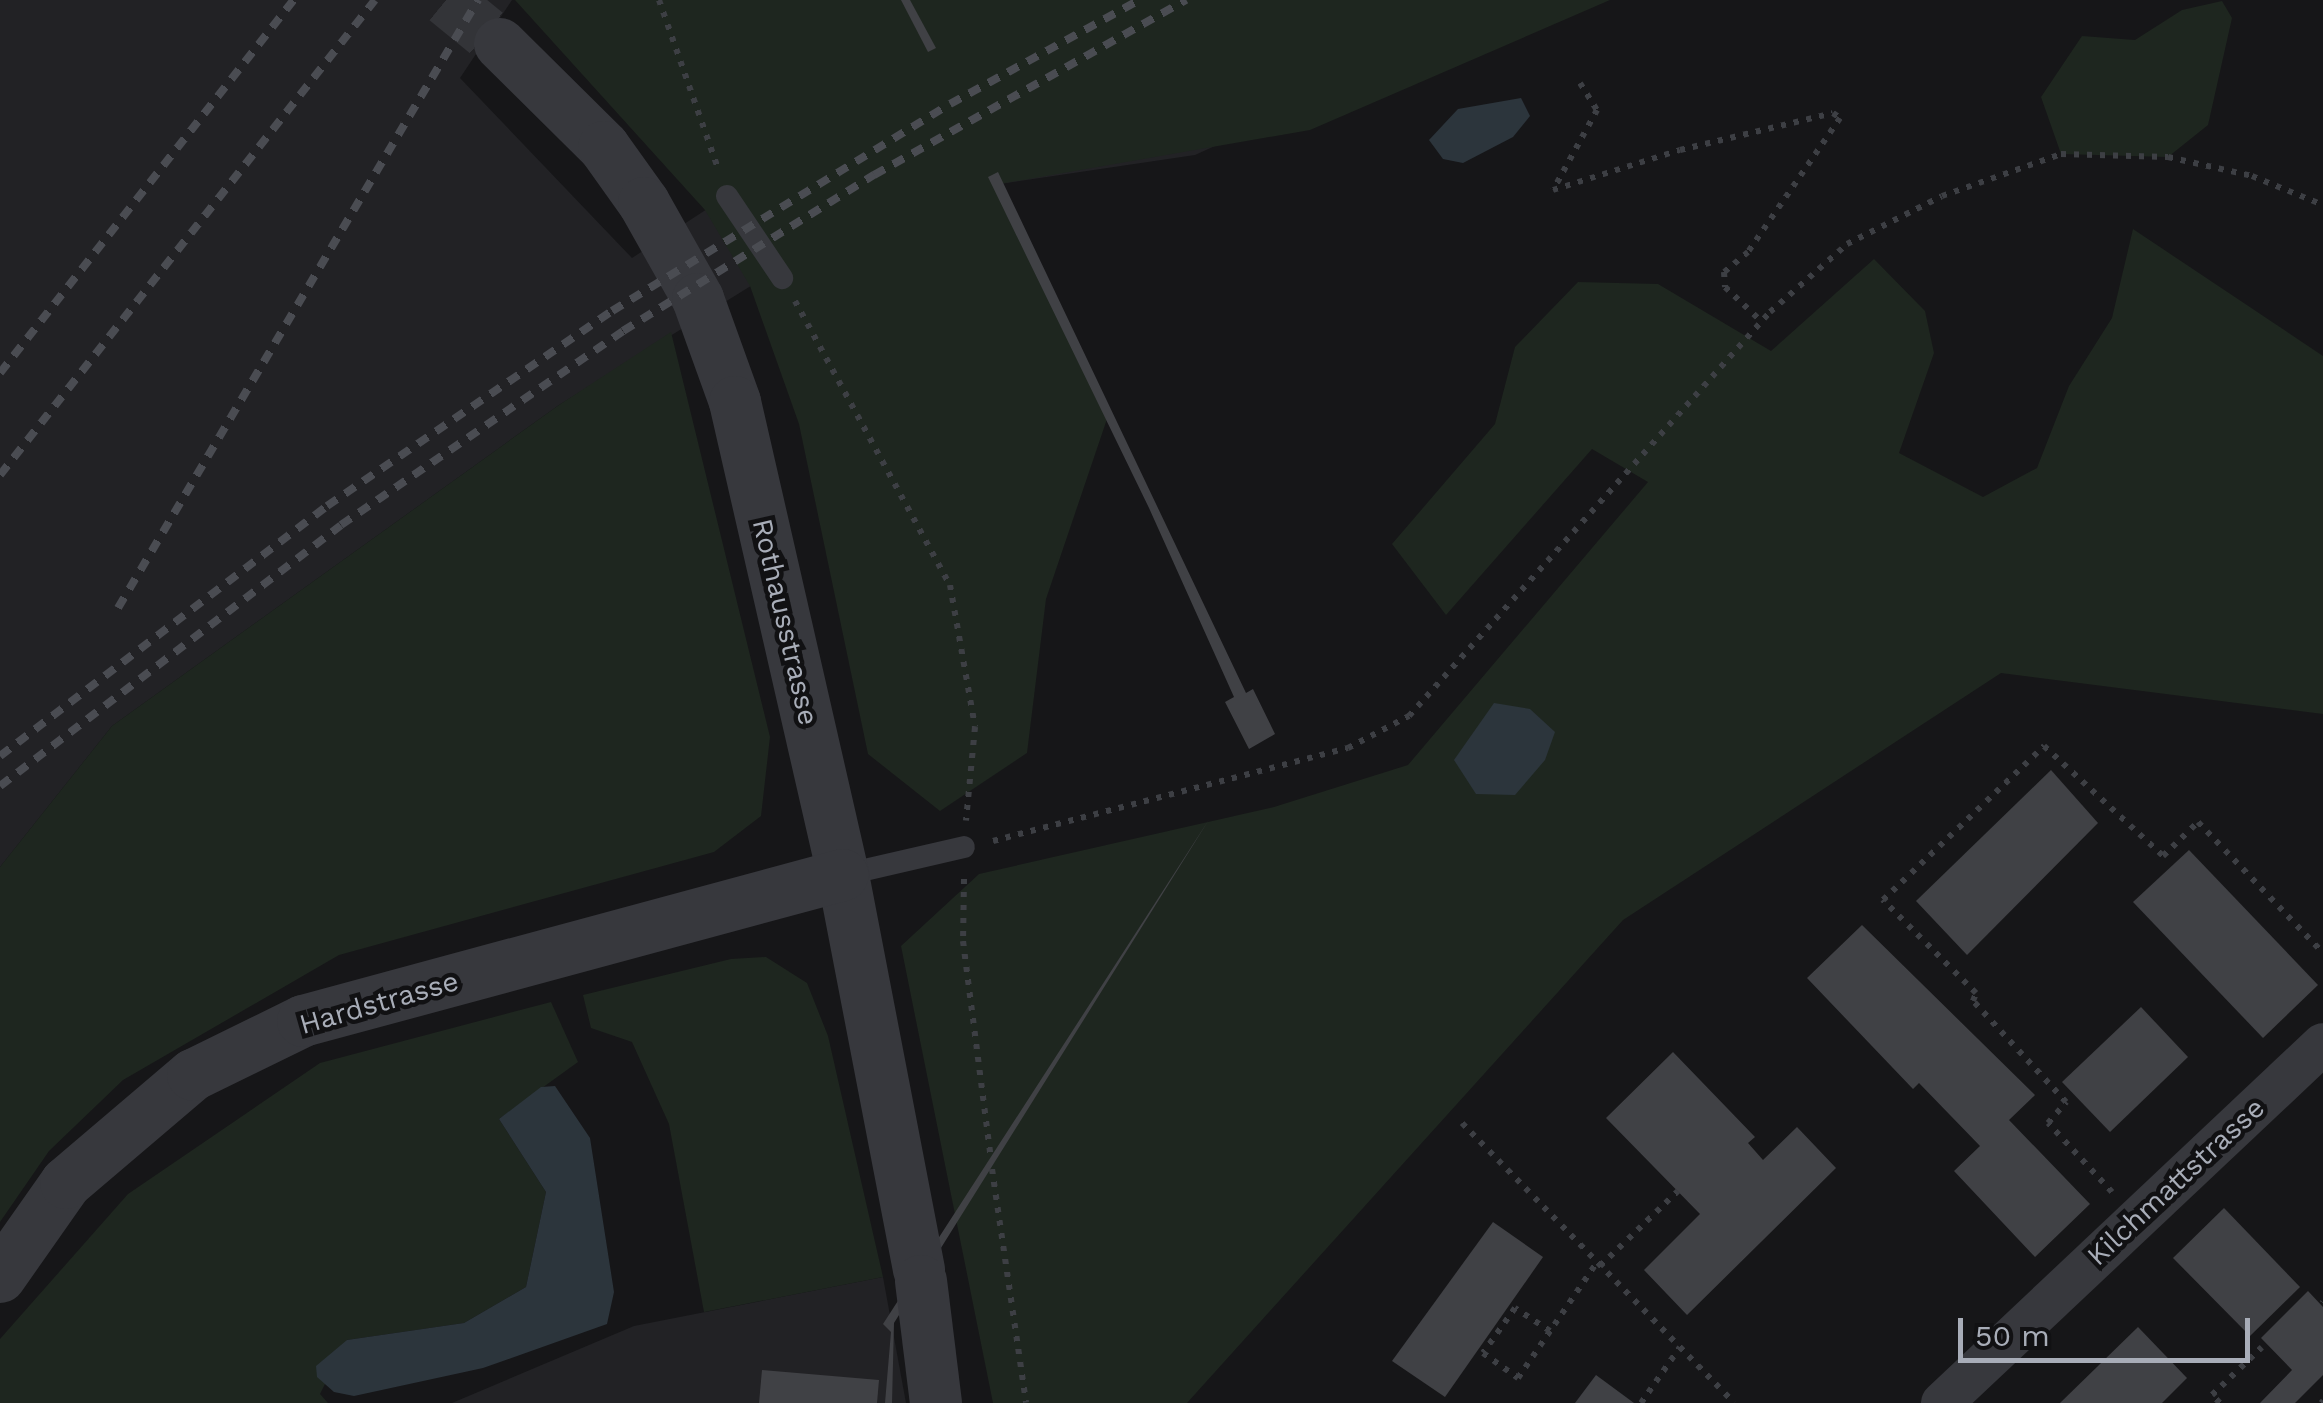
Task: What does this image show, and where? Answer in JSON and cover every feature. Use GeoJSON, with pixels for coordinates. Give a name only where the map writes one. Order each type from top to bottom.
{"type":"FeatureCollection","features":[{"type":"Feature","properties":{"kind":"street","name":"Rothausstrasse"},"geometry":{"type":"LineString","coordinates":[[500,44],[604,147],[698,300],[735,402],[843,876],[920,1275],[936,1403]]}},
{"type":"Feature","properties":{"kind":"street","name":"Hardstrasse"},"geometry":{"type":"LineString","coordinates":[[0,1277],[66,1183],[179,1087],[303,1021],[843,876]]}},
{"type":"Feature","properties":{"kind":"street","name":"Kilchmattstrasse"},"geometry":{"type":"LineString","coordinates":[[1942,1403],[2323,1044]]}},
{"type":"Feature","properties":{"kind":"lane"},"geometry":{"type":"LineString","coordinates":[[727,196],[782,278]]}},
{"type":"Feature","properties":{"kind":"lane"},"geometry":{"type":"LineString","coordinates":[[843,876],[964,846]]}},
{"type":"Feature","properties":{"kind":"path"},"geometry":{"type":"LineString","coordinates":[[659,0],[727,196]]}},
{"type":"Feature","properties":{"kind":"path"},"geometry":{"type":"LineString","coordinates":[[1580,83],[1597,110],[1553,190],[1680,150],[1833,113],[1840,118],[1748,252],[1724,272],[1724,287],[1760,322]]}},
{"type":"Feature","properties":{"kind":"path"},"geometry":{"type":"LineString","coordinates":[[964,846],[1061,827],[1348,748],[1409,716],[1760,322],[1847,244],[1942,196],[2061,154],[2168,157],[2252,176],[2323,205]]}},
{"type":"Feature","properties":{"kind":"path"},"geometry":{"type":"LineString","coordinates":[[782,278],[950,585],[975,726],[964,846],[963,940],[1026,1403]]}},
{"type":"Feature","properties":{"kind":"path"},"geometry":{"type":"LineString","coordinates":[[2137,1219],[2048,1123],[2066,1102],[1972,1001],[1976,993],[1883,900],[2044,746],[2163,856],[2198,822],[2323,953]]}},
{"type":"Feature","properties":{"kind":"path"},"geometry":{"type":"LineString","coordinates":[[1462,1122],[1734,1403]]}},
{"type":"Feature","properties":{"kind":"path"},"geometry":{"type":"LineString","coordinates":[[1550,1331],[1516,1308],[1483,1353],[1518,1378],[1599,1264],[1678,1191]]}},
{"type":"Feature","properties":{"kind":"path"},"geometry":{"type":"LineString","coordinates":[[1641,1403],[1680,1347]]}},
{"type":"Feature","properties":{"kind":"path"},"geometry":{"type":"LineString","coordinates":[[2220,1403],[2212,1395],[2262,1347]]}},
{"type":"Feature","properties":{"kind":"shaded area"},"geometry":{"type":"Polygon","coordinates":[[[0,0],[512,0],[460,78],[632,258],[727,196],[1536,0],[1195,155],[993,185],[762,279],[559,405],[112,726],[0,867],[0,0]]]}},
{"type":"Feature","properties":{"kind":"shaded area"},"geometry":{"type":"Polygon","coordinates":[[[515,0],[1610,0],[1310,130],[994,185],[1107,419],[1046,599],[1027,753],[940,811],[868,754],[799,424],[750,286],[705,210],[515,0]]]}},
{"type":"Feature","properties":{"kind":"shaded area"},"geometry":{"type":"Polygon","coordinates":[[[2222,1],[2232,18],[2208,125],[2168,157],[2061,154],[2041,97],[2082,36],[2135,40],[2182,10],[2222,1]]]}},
{"type":"Feature","properties":{"kind":"shaded area"},"geometry":{"type":"Polygon","coordinates":[[[1521,98],[1530,116],[1513,137],[1463,163],[1443,159],[1429,140],[1458,109],[1521,98]]]}},
{"type":"Feature","properties":{"kind":"shaded area"},"geometry":{"type":"Polygon","coordinates":[[[2133,229],[2323,356],[2323,714],[2001,673],[1623,920],[1187,1403],[993,1403],[901,946],[979,874],[1274,807],[1408,765],[1648,482],[1592,449],[1446,615],[1392,544],[1495,424],[1515,347],[1578,282],[1658,284],[1771,351],[1874,259],[1925,311],[1934,353],[1899,453],[1983,497],[2037,468],[2069,386],[2112,318],[2133,229]]]}},
{"type":"Feature","properties":{"kind":"shaded area"},"geometry":{"type":"Polygon","coordinates":[[[671,332],[770,737],[761,816],[714,852],[339,955],[123,1080],[49,1151],[0,1222],[0,867],[112,726],[559,405],[671,332]]]}},
{"type":"Feature","properties":{"kind":"shaded area"},"geometry":{"type":"Polygon","coordinates":[[[1494,703],[1530,709],[1555,732],[1545,760],[1515,795],[1476,794],[1454,760],[1494,703]]]}},
{"type":"Feature","properties":{"kind":"shaded area"},"geometry":{"type":"Polygon","coordinates":[[[766,957],[807,983],[828,1036],[883,1277],[704,1312],[669,1124],[632,1042],[591,1028],[583,995],[731,959],[766,957]]]}},
{"type":"Feature","properties":{"kind":"shaded area"},"geometry":{"type":"Polygon","coordinates":[[[551,1002],[578,1062],[499,1119],[546,1192],[526,1287],[464,1323],[347,1340],[320,1394],[328,1403],[0,1403],[0,1339],[128,1194],[320,1063],[551,1002]]]}},
{"type":"Feature","properties":{"kind":"shaded area"},"geometry":{"type":"Polygon","coordinates":[[[555,1086],[590,1138],[614,1292],[607,1324],[483,1368],[354,1396],[334,1392],[317,1377],[316,1366],[347,1340],[464,1323],[526,1287],[546,1192],[499,1119],[541,1087],[555,1086]]]}},
{"type":"Feature","properties":{"kind":"shaded area"},"geometry":{"type":"Polygon","coordinates":[[[883,1277],[906,1403],[452,1403],[634,1326],[883,1277]]]}},
{"type":"Feature","properties":{"kind":"building"},"geometry":{"type":"Polygon","coordinates":[[[901,0],[910,0],[936,48],[928,52],[901,0]]]}},
{"type":"Feature","properties":{"kind":"building"},"geometry":{"type":"Polygon","coordinates":[[[998,172],[1246,693],[1253,689],[1275,734],[1249,749],[1225,702],[1234,697],[1149,508],[988,177],[998,172]]]}},
{"type":"Feature","properties":{"kind":"building"},"geometry":{"type":"Polygon","coordinates":[[[2051,770],[2098,823],[1967,955],[1916,901],[2051,770]]]}},
{"type":"Feature","properties":{"kind":"building"},"geometry":{"type":"Polygon","coordinates":[[[1210,818],[894,1323],[892,1403],[885,1403],[891,1332],[883,1324],[1210,818]]]}},
{"type":"Feature","properties":{"kind":"building"},"geometry":{"type":"Polygon","coordinates":[[[2189,850],[2318,985],[2263,1038],[2133,902],[2189,850]]]}},
{"type":"Feature","properties":{"kind":"building"},"geometry":{"type":"Polygon","coordinates":[[[1862,925],[2035,1095],[2009,1120],[2090,1204],[2035,1257],[1954,1171],[1980,1146],[1919,1083],[1913,1089],[1807,978],[1862,925]]]}},
{"type":"Feature","properties":{"kind":"building"},"geometry":{"type":"Polygon","coordinates":[[[2141,1007],[2188,1057],[2110,1132],[2062,1082],[2141,1007]]]}},
{"type":"Feature","properties":{"kind":"building"},"geometry":{"type":"Polygon","coordinates":[[[1673,1052],[1755,1137],[1748,1143],[1763,1160],[1797,1127],[1836,1168],[1687,1315],[1644,1270],[1700,1214],[1606,1118],[1673,1052]]]}},
{"type":"Feature","properties":{"kind":"building"},"geometry":{"type":"Polygon","coordinates":[[[2224,1208],[2300,1287],[2250,1336],[2173,1258],[2224,1208]]]}},
{"type":"Feature","properties":{"kind":"building"},"geometry":{"type":"Polygon","coordinates":[[[1493,1222],[1543,1257],[1445,1397],[1392,1361],[1493,1222]]]}},
{"type":"Feature","properties":{"kind":"building"},"geometry":{"type":"Polygon","coordinates":[[[2308,1291],[2323,1307],[2323,1375],[2295,1403],[2260,1403],[2292,1370],[2261,1338],[2308,1291]]]}},
{"type":"Feature","properties":{"kind":"building"},"geometry":{"type":"Polygon","coordinates":[[[2138,1327],[2187,1378],[2162,1403],[2060,1403],[2138,1327]]]}},
{"type":"Feature","properties":{"kind":"building"},"geometry":{"type":"Polygon","coordinates":[[[762,1370],[879,1380],[877,1403],[759,1403],[762,1370]]]}},
{"type":"Feature","properties":{"kind":"building"},"geometry":{"type":"Polygon","coordinates":[[[1596,1375],[1634,1403],[1575,1403],[1596,1375]]]}},
{"type":"Feature","properties":{"kind":"tunnel"},"geometry":{"type":"LineString","coordinates":[[446,0],[500,44]]}},
{"type":"Feature","properties":{"kind":"railway"},"geometry":{"type":"LineString","coordinates":[[0,373],[294,0]]}},
{"type":"Feature","properties":{"kind":"railway"},"geometry":{"type":"LineString","coordinates":[[0,475],[375,0]]}},
{"type":"Feature","properties":{"kind":"railway"},"geometry":{"type":"LineString","coordinates":[[118,608],[478,0]]}},
{"type":"Feature","properties":{"kind":"railway"},"geometry":{"type":"LineString","coordinates":[[0,756],[327,506],[612,311],[950,104],[1139,0]]}},
{"type":"Feature","properties":{"kind":"railway"},"geometry":{"type":"LineString","coordinates":[[0,786],[341,525],[623,331],[874,175],[1186,0]]}}]}
